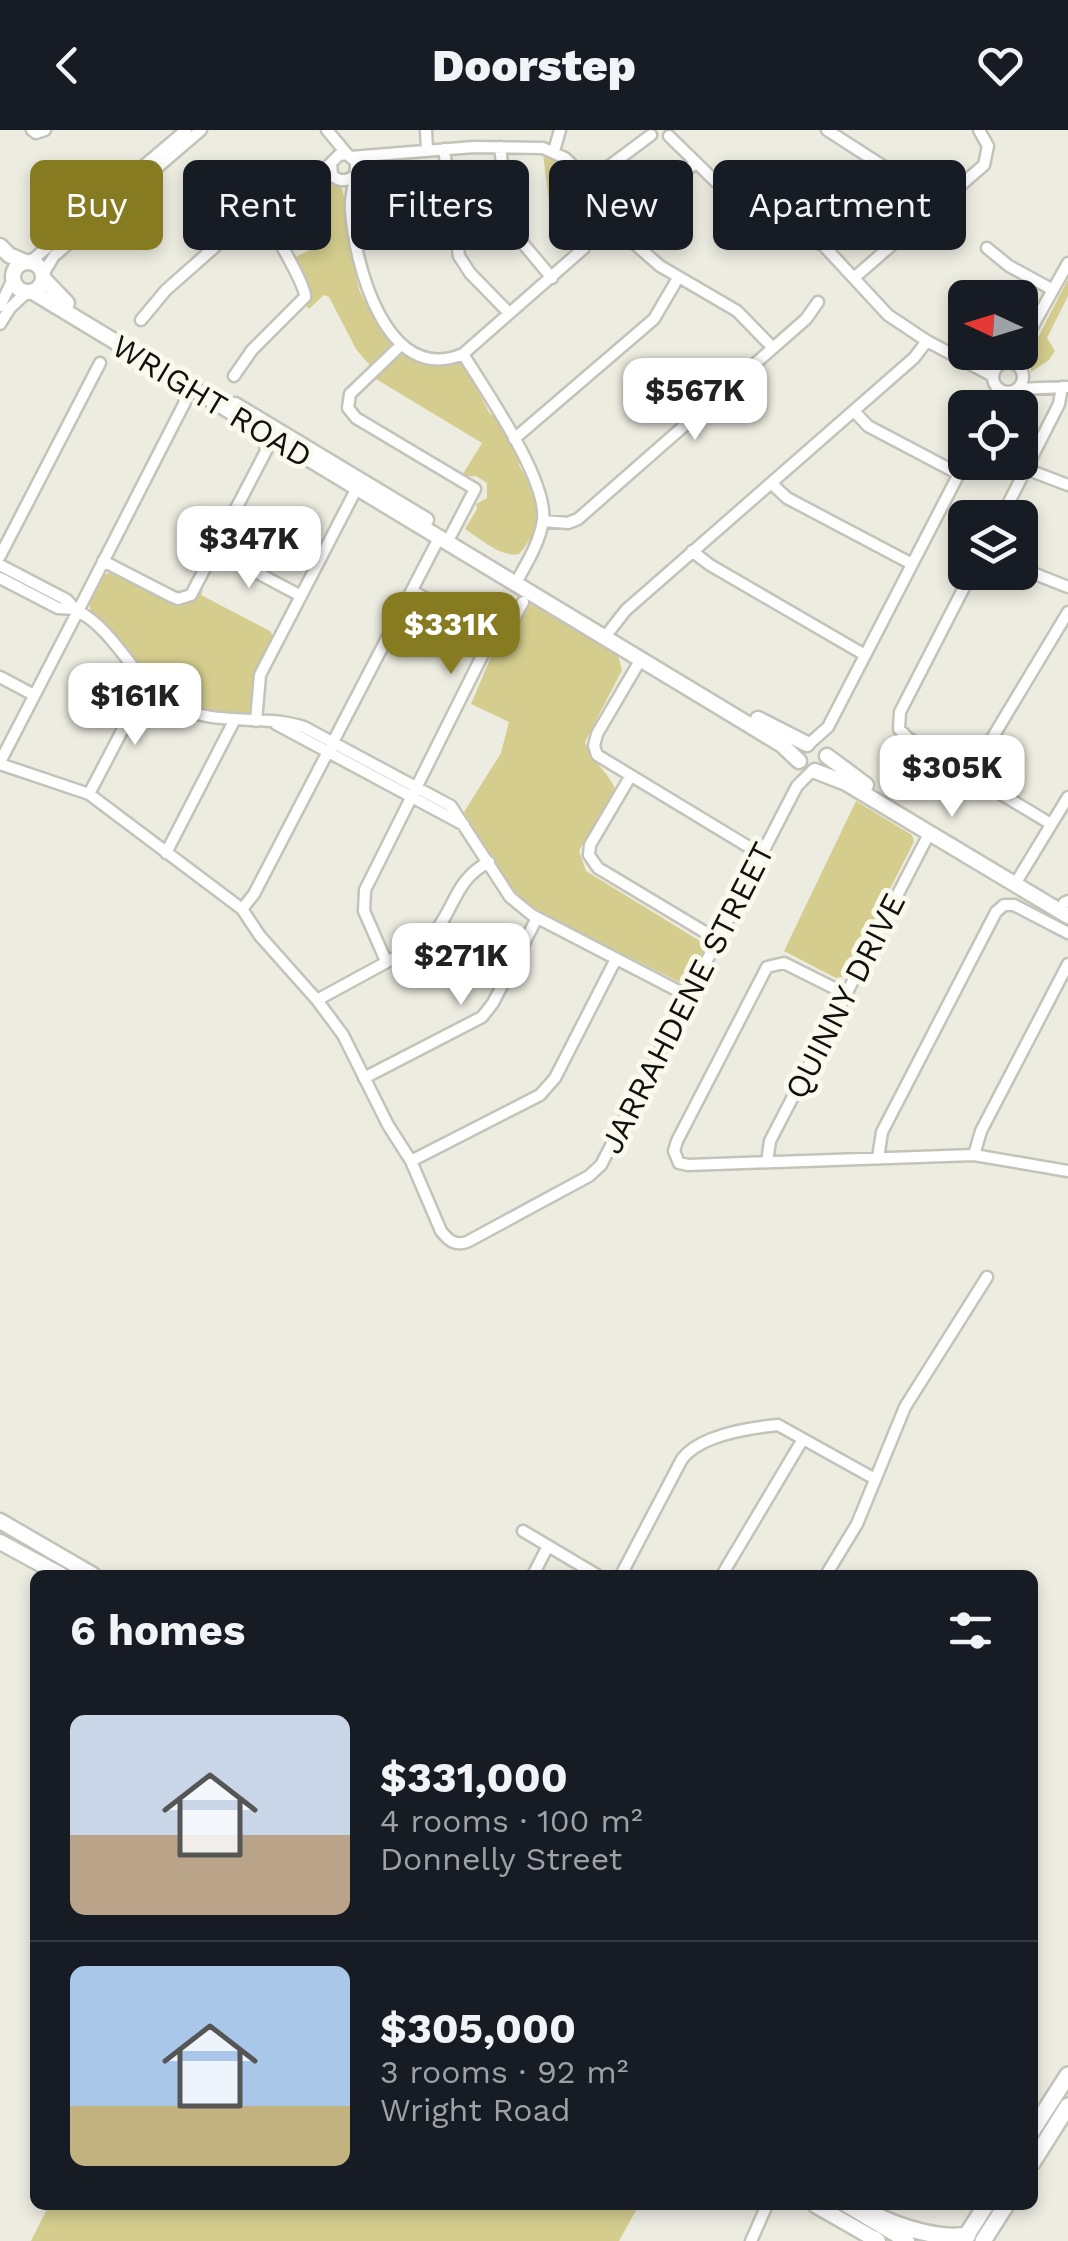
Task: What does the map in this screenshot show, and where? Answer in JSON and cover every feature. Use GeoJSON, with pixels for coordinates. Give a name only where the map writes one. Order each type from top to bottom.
{"type":"FeatureCollection","features":[{"type":"Feature","properties":{"kind":"highway"},"geometry":{"type":"LineString","coordinates":[[1038,2122],[1068,2075]]}},
{"type":"Feature","properties":{"kind":"highway"},"geometry":{"type":"LineString","coordinates":[[1038,2153],[1068,2106]]}},
{"type":"Feature","properties":{"kind":"highway"},"geometry":{"type":"LineString","coordinates":[[863,2210],[922,2235],[947,2241],[971,2239],[1001,2210]]}},
{"type":"Feature","properties":{"kind":"highway"},"geometry":{"type":"LineString","coordinates":[[971,2239],[984,2210]]}},
{"type":"Feature","properties":{"kind":"main road"},"geometry":{"type":"LineString","coordinates":[[0,246],[9,255],[38,266],[43,276],[30,292],[17,288],[0,260]]}},
{"type":"Feature","properties":{"kind":"main road"},"geometry":{"type":"LineString","coordinates":[[13,277],[17,266],[28,262]]}},
{"type":"Feature","properties":{"kind":"main road","name":"WRIGHT ROAD"},"geometry":{"type":"LineString","coordinates":[[43,276],[70,305],[358,484],[607,634],[783,734],[808,743]]}},
{"type":"Feature","properties":{"kind":"main road","name":"WRIGHT ROAD"},"geometry":{"type":"LineString","coordinates":[[30,292],[283,445],[358,484]]}},
{"type":"Feature","properties":{"kind":"main road","name":"WRIGHT ROAD"},"geometry":{"type":"LineString","coordinates":[[607,634],[641,659],[775,740],[807,767],[846,783],[1067,906]]}},
{"type":"Feature","properties":{"kind":"main road"},"geometry":{"type":"LineString","coordinates":[[808,743],[820,744],[826,754],[825,764],[807,767],[799,753],[808,743]]}},
{"type":"Feature","properties":{"kind":"main road","name":"WRIGHT ROAD"},"geometry":{"type":"LineString","coordinates":[[826,754],[1017,881]]}},
{"type":"Feature","properties":{"kind":"main road"},"geometry":{"type":"LineString","coordinates":[[0,1521],[84,1570]]}},
{"type":"Feature","properties":{"kind":"main road"},"geometry":{"type":"LineString","coordinates":[[0,1542],[52,1570]]}},
{"type":"Feature","properties":{"kind":"main road"},"geometry":{"type":"LineString","coordinates":[[824,2210],[876,2240]]}},
{"type":"Feature","properties":{"kind":"main road"},"geometry":{"type":"LineString","coordinates":[[859,2210],[908,2241]]}},
{"type":"Feature","properties":{"kind":"street"},"geometry":{"type":"LineString","coordinates":[[32,130],[45,130]]}},
{"type":"Feature","properties":{"kind":"street"},"geometry":{"type":"LineString","coordinates":[[28,262],[186,130]]}},
{"type":"Feature","properties":{"kind":"street"},"geometry":{"type":"LineString","coordinates":[[43,276],[54,256],[201,130]]}},
{"type":"Feature","properties":{"kind":"street"},"geometry":{"type":"LineString","coordinates":[[350,206],[330,170],[327,130],[354,160]]}},
{"type":"Feature","properties":{"kind":"street"},"geometry":{"type":"LineString","coordinates":[[426,130],[427,151]]}},
{"type":"Feature","properties":{"kind":"street"},"geometry":{"type":"LineString","coordinates":[[554,151],[560,130]]}},
{"type":"Feature","properties":{"kind":"street"},"geometry":{"type":"LineString","coordinates":[[827,130],[874,160]]}},
{"type":"Feature","properties":{"kind":"street"},"geometry":{"type":"LineString","coordinates":[[966,180],[986,163],[988,146],[979,130]]}},
{"type":"Feature","properties":{"kind":"street"},"geometry":{"type":"LineString","coordinates":[[615,160],[649,132],[660,138],[672,133],[715,182],[824,246],[888,315],[960,359],[995,371],[994,384],[1000,390],[1060,386]]}},
{"type":"Feature","properties":{"kind":"street"},"geometry":{"type":"LineString","coordinates":[[500,147],[510,228],[552,278]]}},
{"type":"Feature","properties":{"kind":"street"},"geometry":{"type":"LineString","coordinates":[[332,161],[349,156],[500,147],[554,151],[569,160]]}},
{"type":"Feature","properties":{"kind":"street"},"geometry":{"type":"LineString","coordinates":[[444,149],[460,256],[470,273],[509,313]]}},
{"type":"Feature","properties":{"kind":"street"},"geometry":{"type":"LineString","coordinates":[[375,160],[381,156]]}},
{"type":"Feature","properties":{"kind":"street"},"geometry":{"type":"LineString","coordinates":[[331,179],[351,177]]}},
{"type":"Feature","properties":{"kind":"street"},"geometry":{"type":"LineString","coordinates":[[351,200],[357,260],[374,304],[402,345],[428,358],[463,354],[582,250]]}},
{"type":"Feature","properties":{"kind":"street"},"geometry":{"type":"LineString","coordinates":[[987,248],[1009,266],[1053,290]]}},
{"type":"Feature","properties":{"kind":"street"},"geometry":{"type":"LineString","coordinates":[[142,320],[166,290],[211,250]]}},
{"type":"Feature","properties":{"kind":"street"},"geometry":{"type":"LineString","coordinates":[[234,376],[252,350],[306,294],[282,250]]}},
{"type":"Feature","properties":{"kind":"street"},"geometry":{"type":"LineString","coordinates":[[641,250],[678,278],[742,315],[773,348]]}},
{"type":"Feature","properties":{"kind":"street"},"geometry":{"type":"LineString","coordinates":[[855,277],[886,250]]}},
{"type":"Feature","properties":{"kind":"street"},"geometry":{"type":"LineString","coordinates":[[1038,317],[1068,262]]}},
{"type":"Feature","properties":{"kind":"street"},"geometry":{"type":"LineString","coordinates":[[0,306],[13,277]]}},
{"type":"Feature","properties":{"kind":"street"},"geometry":{"type":"LineString","coordinates":[[514,440],[654,318],[678,278]]}},
{"type":"Feature","properties":{"kind":"street"},"geometry":{"type":"LineString","coordinates":[[0,324],[10,308],[30,292]]}},
{"type":"Feature","properties":{"kind":"street"},"geometry":{"type":"LineString","coordinates":[[543,521],[568,524],[578,519],[806,319],[818,302]]}},
{"type":"Feature","properties":{"kind":"street"},"geometry":{"type":"LineString","coordinates":[[607,634],[622,614],[914,358],[927,341]]}},
{"type":"Feature","properties":{"kind":"street"},"geometry":{"type":"LineString","coordinates":[[242,909],[254,894],[412,591],[475,489],[356,418],[348,408],[354,390],[402,345]]}},
{"type":"Feature","properties":{"kind":"street"},"geometry":{"type":"LineString","coordinates":[[463,354],[538,485],[543,521],[518,580]]}},
{"type":"Feature","properties":{"kind":"street"},"geometry":{"type":"LineString","coordinates":[[0,556],[100,363]]}},
{"type":"Feature","properties":{"kind":"street"},"geometry":{"type":"LineString","coordinates":[[1017,370],[1022,376],[1060,386]]}},
{"type":"Feature","properties":{"kind":"street"},"geometry":{"type":"LineString","coordinates":[[1017,389],[1022,376]]}},
{"type":"Feature","properties":{"kind":"street"},"geometry":{"type":"LineString","coordinates":[[182,383],[185,402]]}},
{"type":"Feature","properties":{"kind":"street"},"geometry":{"type":"LineString","coordinates":[[1038,445],[1059,404],[1060,386]]}},
{"type":"Feature","properties":{"kind":"street"},"geometry":{"type":"LineString","coordinates":[[201,394],[185,402],[0,763],[88,794],[242,909],[343,1035],[411,1161],[540,1095],[555,1078],[616,959]]}},
{"type":"Feature","properties":{"kind":"street"},"geometry":{"type":"LineString","coordinates":[[854,411],[868,426],[948,469]]}},
{"type":"Feature","properties":{"kind":"street"},"geometry":{"type":"LineString","coordinates":[[103,561],[178,599],[186,598],[195,590],[266,451],[263,433]]}},
{"type":"Feature","properties":{"kind":"street"},"geometry":{"type":"LineString","coordinates":[[266,451],[283,445]]}},
{"type":"Feature","properties":{"kind":"street"},"geometry":{"type":"LineString","coordinates":[[1038,474],[1068,485]]}},
{"type":"Feature","properties":{"kind":"street"},"geometry":{"type":"LineString","coordinates":[[826,754],[828,727],[955,480]]}},
{"type":"Feature","properties":{"kind":"street"},"geometry":{"type":"LineString","coordinates":[[771,483],[788,498],[912,564]]}},
{"type":"Feature","properties":{"kind":"street"},"geometry":{"type":"LineString","coordinates":[[256,721],[260,675],[358,484]]}},
{"type":"Feature","properties":{"kind":"street"},"geometry":{"type":"LineString","coordinates":[[216,551],[300,596]]}},
{"type":"Feature","properties":{"kind":"street"},"geometry":{"type":"LineString","coordinates":[[692,551],[864,655]]}},
{"type":"Feature","properties":{"kind":"street"},"geometry":{"type":"LineString","coordinates":[[0,565],[68,600],[107,634],[147,683],[173,704],[189,712],[234,721],[292,723],[415,791],[451,806],[510,896],[538,918],[688,996]]}},
{"type":"Feature","properties":{"kind":"street"},"geometry":{"type":"LineString","coordinates":[[1038,575],[1068,587]]}},
{"type":"Feature","properties":{"kind":"street"},"geometry":{"type":"LineString","coordinates":[[0,578],[58,608],[76,610]]}},
{"type":"Feature","properties":{"kind":"street"},"geometry":{"type":"LineString","coordinates":[[963,590],[898,719],[900,729],[908,738],[1051,824]]}},
{"type":"Feature","properties":{"kind":"street"},"geometry":{"type":"LineString","coordinates":[[386,961],[366,918],[362,898],[485,656],[488,638],[481,628],[412,591]]}},
{"type":"Feature","properties":{"kind":"street"},"geometry":{"type":"LineString","coordinates":[[488,638],[507,632],[523,602]]}},
{"type":"Feature","properties":{"kind":"street"},"geometry":{"type":"LineString","coordinates":[[970,774],[1068,612]]}},
{"type":"Feature","properties":{"kind":"street"},"geometry":{"type":"LineString","coordinates":[[641,659],[597,734],[594,746],[600,759],[762,856]]}},
{"type":"Feature","properties":{"kind":"street"},"geometry":{"type":"LineString","coordinates":[[0,677],[34,695]]}},
{"type":"Feature","properties":{"kind":"street"},"geometry":{"type":"LineString","coordinates":[[88,794],[147,683]]}},
{"type":"Feature","properties":{"kind":"street"},"geometry":{"type":"LineString","coordinates":[[166,853],[234,721]]}},
{"type":"Feature","properties":{"kind":"street"},"geometry":{"type":"LineString","coordinates":[[808,743],[828,727]]}},
{"type":"Feature","properties":{"kind":"street","name":"JARRAHDENE STREET"},"geometry":{"type":"LineString","coordinates":[[411,1161],[441,1231],[451,1242],[468,1242],[597,1169],[807,767]]}},
{"type":"Feature","properties":{"kind":"street"},"geometry":{"type":"LineString","coordinates":[[630,777],[590,844],[591,860],[598,868],[718,940]]}},
{"type":"Feature","properties":{"kind":"street"},"geometry":{"type":"LineString","coordinates":[[1017,881],[1068,796]]}},
{"type":"Feature","properties":{"kind":"street","name":"QUINNY DRIVE"},"geometry":{"type":"LineString","coordinates":[[767,1162],[770,1141],[930,832]]}},
{"type":"Feature","properties":{"kind":"street"},"geometry":{"type":"LineString","coordinates":[[317,1000],[429,939],[466,877],[489,862]]}},
{"type":"Feature","properties":{"kind":"street"},"geometry":{"type":"LineString","coordinates":[[878,1158],[882,1132],[996,912],[1004,905],[1014,905],[1068,933]]}},
{"type":"Feature","properties":{"kind":"street"},"geometry":{"type":"LineString","coordinates":[[364,1078],[482,1017],[538,918]]}},
{"type":"Feature","properties":{"kind":"street"},"geometry":{"type":"LineString","coordinates":[[846,994],[784,963],[767,967],[677,1142],[676,1158],[681,1164],[974,1155],[1065,1170],[1068,1158]]}},
{"type":"Feature","properties":{"kind":"street"},"geometry":{"type":"LineString","coordinates":[[974,1155],[981,1131],[1068,964]]}},
{"type":"Feature","properties":{"kind":"street"},"geometry":{"type":"LineString","coordinates":[[829,1570],[856,1524],[905,1407],[986,1277]]}},
{"type":"Feature","properties":{"kind":"street"},"geometry":{"type":"LineString","coordinates":[[624,1570],[690,1448],[703,1442],[778,1425],[876,1478]]}},
{"type":"Feature","properties":{"kind":"street"},"geometry":{"type":"LineString","coordinates":[[725,1570],[803,1438]]}},
{"type":"Feature","properties":{"kind":"street"},"geometry":{"type":"LineString","coordinates":[[523,1532],[589,1570]]}},
{"type":"Feature","properties":{"kind":"street"},"geometry":{"type":"LineString","coordinates":[[536,1570],[548,1546]]}},
{"type":"Feature","properties":{"kind":"street"},"geometry":{"type":"LineString","coordinates":[[751,2241],[765,2210]]}},
{"type":"Feature","properties":{"kind":"shaded area"},"geometry":{"type":"Polygon","coordinates":[[[543,153],[557,160],[549,160],[549,203],[543,153]]]}},
{"type":"Feature","properties":{"kind":"shaded area"},"geometry":{"type":"Polygon","coordinates":[[[331,182],[337,183],[342,189],[361,294],[382,323],[392,347],[372,368],[356,349],[329,297],[324,295],[309,309],[305,305],[310,289],[291,259],[310,250],[331,250],[331,182]]]}},
{"type":"Feature","properties":{"kind":"shaded area"},"geometry":{"type":"Polygon","coordinates":[[[1068,279],[1068,296],[1047,338],[1055,351],[1038,367],[1038,338],[1068,279]]]}},
{"type":"Feature","properties":{"kind":"shaded area"},"geometry":{"type":"Polygon","coordinates":[[[405,354],[464,365],[490,414],[495,416],[520,460],[537,509],[534,531],[519,554],[498,550],[465,529],[476,504],[487,498],[487,483],[476,476],[461,477],[482,443],[376,379],[396,357],[405,354]]]}},
{"type":"Feature","properties":{"kind":"shaded area"},"geometry":{"type":"Polygon","coordinates":[[[109,573],[178,604],[189,602],[203,589],[201,595],[270,631],[274,638],[250,712],[241,717],[192,709],[164,694],[91,611],[93,588],[109,573]]]}},
{"type":"Feature","properties":{"kind":"shaded area"},"geometry":{"type":"Polygon","coordinates":[[[529,603],[618,655],[622,670],[585,742],[615,789],[579,851],[586,871],[700,941],[705,951],[689,980],[681,983],[539,912],[512,891],[464,812],[501,753],[509,722],[471,704],[496,645],[515,628],[529,603]]]}},
{"type":"Feature","properties":{"kind":"shaded area"},"geometry":{"type":"Polygon","coordinates":[[[856,801],[912,835],[914,842],[845,976],[836,978],[784,951],[856,801]]]}},
{"type":"Feature","properties":{"kind":"shaded area"},"geometry":{"type":"Polygon","coordinates":[[[46,2210],[636,2210],[619,2241],[31,2241],[46,2210]]]}}]}
